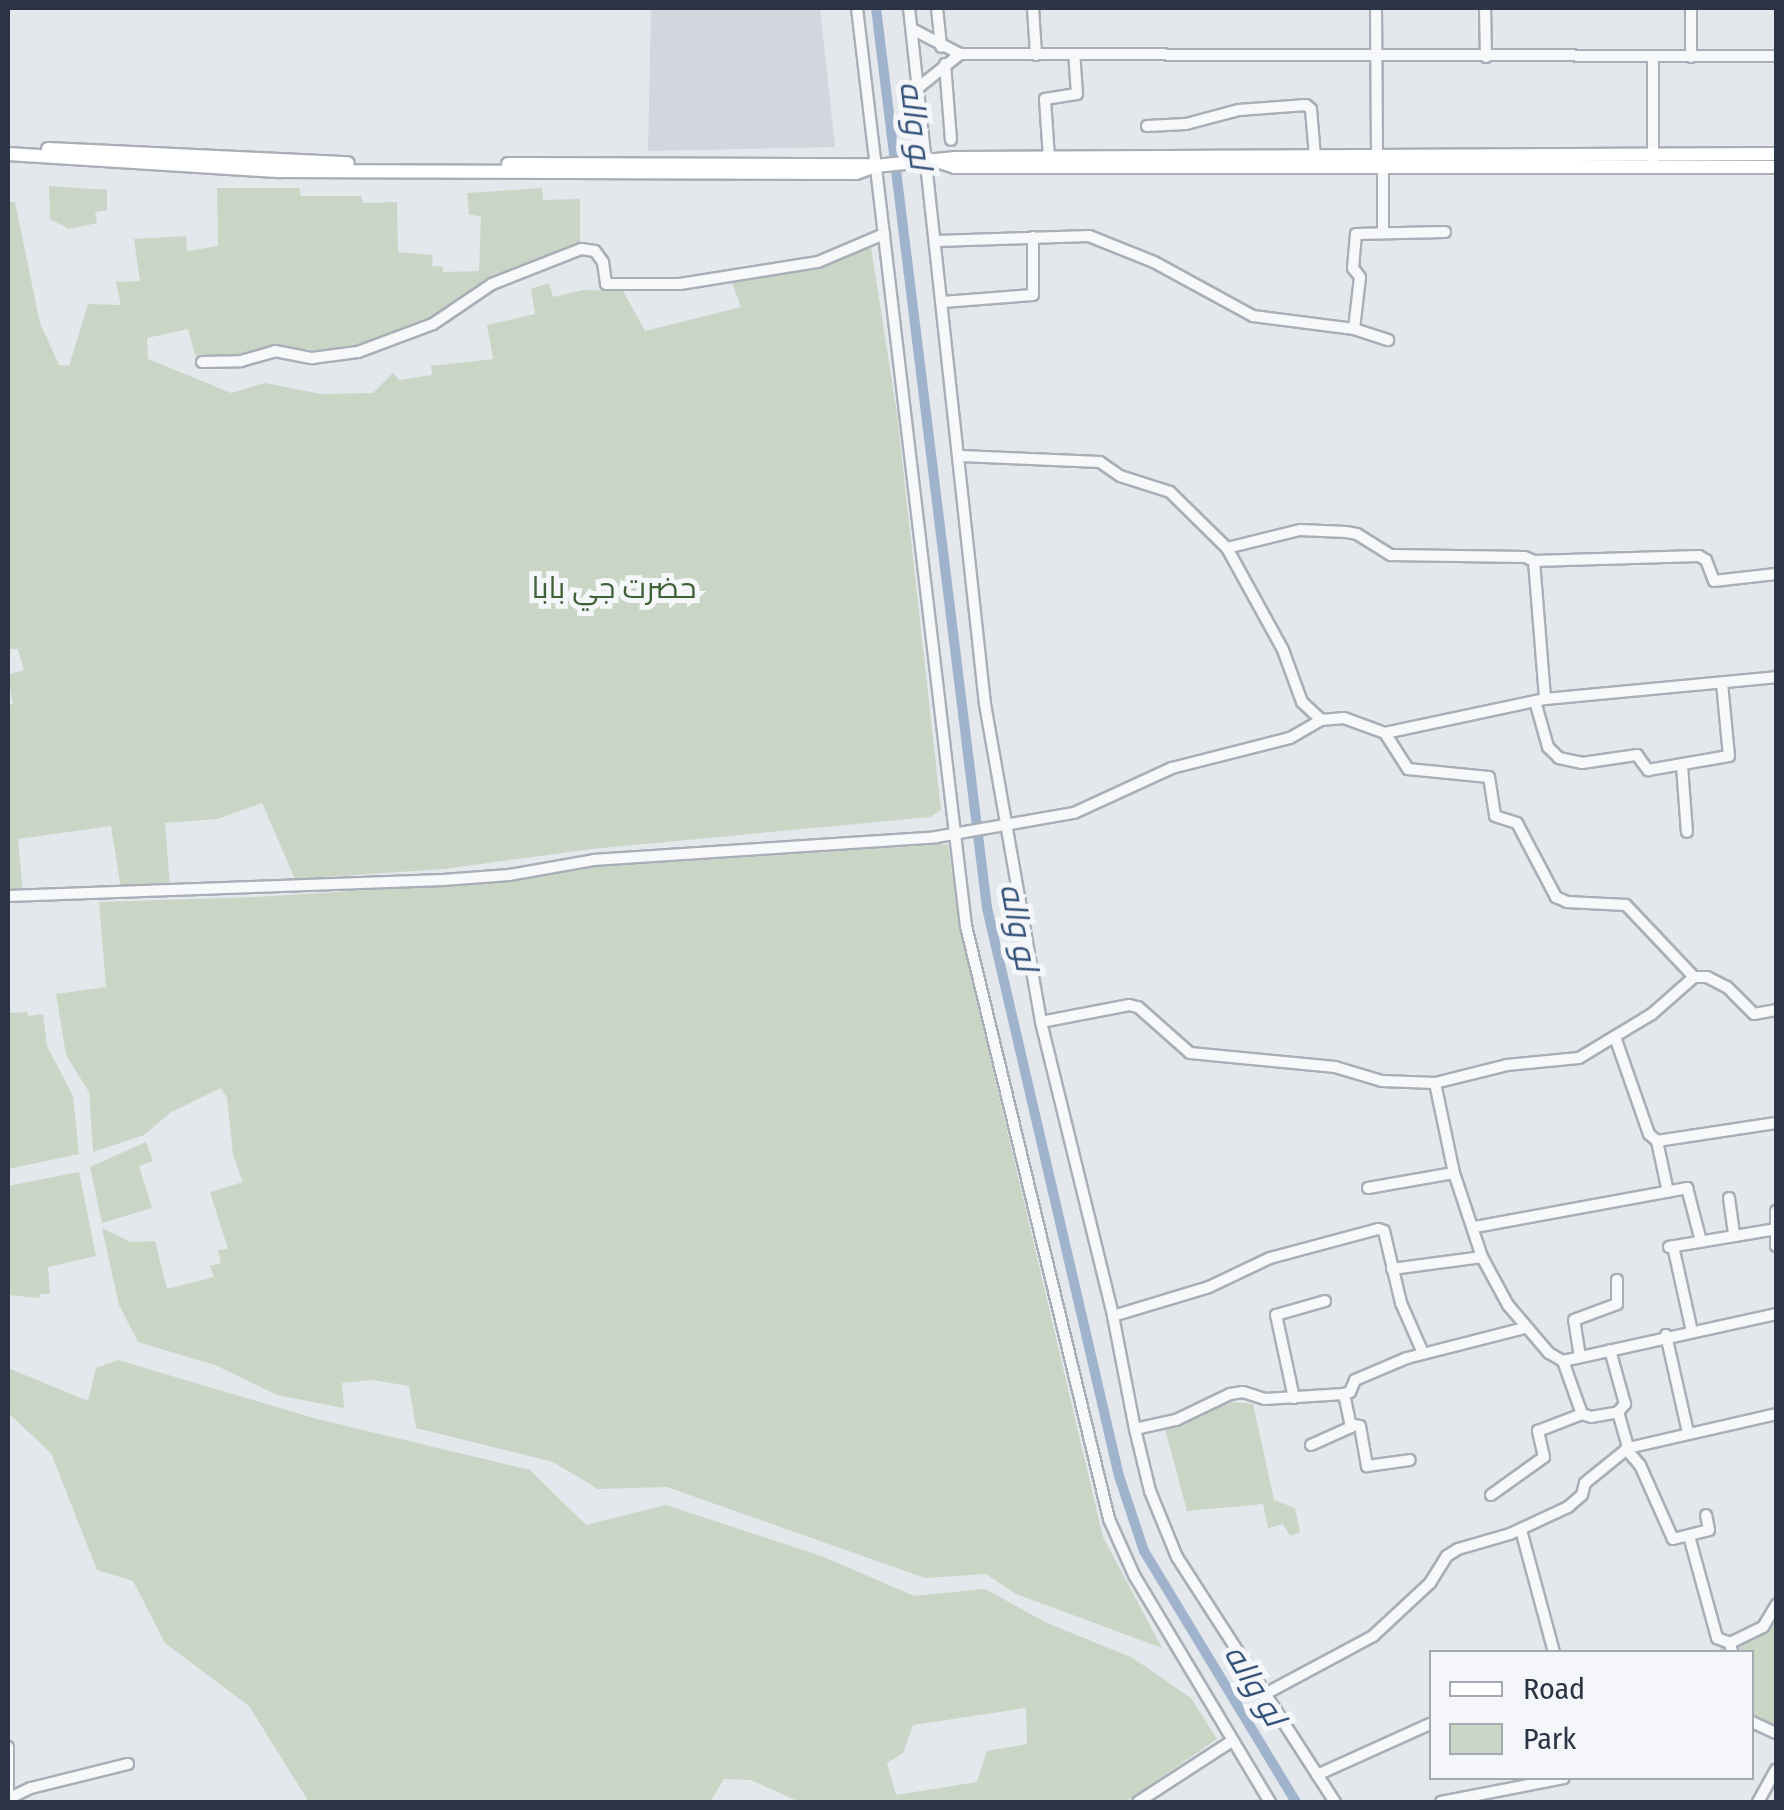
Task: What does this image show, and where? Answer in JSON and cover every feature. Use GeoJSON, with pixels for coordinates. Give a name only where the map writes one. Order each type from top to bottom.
{"type":"FeatureCollection","features":[{"type":"Feature","properties":{"kind":"main road"},"geometry":{"type":"LineString","coordinates":[[8,146],[280,171],[630,168],[856,173],[881,165],[926,160],[1315,158],[1380,162]]}},
{"type":"Feature","properties":{"kind":"main road"},"geometry":{"type":"LineString","coordinates":[[8,154],[129,159]]}},
{"type":"Feature","properties":{"kind":"main road"},"geometry":{"type":"LineString","coordinates":[[926,160],[954,167],[1653,161],[1776,154]]}},
{"type":"Feature","properties":{"kind":"main road"},"geometry":{"type":"LineString","coordinates":[[1653,161],[1776,168]]}},
{"type":"Feature","properties":{"kind":"street"},"geometry":{"type":"LineString","coordinates":[[857,8],[881,165],[884,234],[959,832],[966,926],[1109,1519],[1134,1575],[1270,1802]]}},
{"type":"Feature","properties":{"kind":"street"},"geometry":{"type":"LineString","coordinates":[[909,8],[961,456],[985,704],[1004,827],[1040,1022],[1113,1316],[1134,1428],[1150,1491],[1177,1558],[1334,1802]]}},
{"type":"Feature","properties":{"kind":"street"},"geometry":{"type":"LineString","coordinates":[[937,8],[941,47]]}},
{"type":"Feature","properties":{"kind":"street"},"geometry":{"type":"LineString","coordinates":[[1033,8],[1036,55]]}},
{"type":"Feature","properties":{"kind":"street"},"geometry":{"type":"LineString","coordinates":[[1376,8],[1383,233]]}},
{"type":"Feature","properties":{"kind":"street"},"geometry":{"type":"LineString","coordinates":[[1486,8],[1486,58]]}},
{"type":"Feature","properties":{"kind":"street"},"geometry":{"type":"LineString","coordinates":[[1691,8],[1691,57]]}},
{"type":"Feature","properties":{"kind":"street"},"geometry":{"type":"LineString","coordinates":[[912,29],[960,54],[1776,56]]}},
{"type":"Feature","properties":{"kind":"street"},"geometry":{"type":"LineString","coordinates":[[919,86],[960,54]]}},
{"type":"Feature","properties":{"kind":"street"},"geometry":{"type":"LineString","coordinates":[[1049,158],[1045,99],[1077,94],[1074,56]]}},
{"type":"Feature","properties":{"kind":"street"},"geometry":{"type":"LineString","coordinates":[[1653,56],[1653,161]]}},
{"type":"Feature","properties":{"kind":"street"},"geometry":{"type":"LineString","coordinates":[[945,64],[951,140]]}},
{"type":"Feature","properties":{"kind":"street"},"geometry":{"type":"LineString","coordinates":[[1147,126],[1186,124],[1239,110],[1306,104],[1311,109],[1315,158]]}},
{"type":"Feature","properties":{"kind":"street"},"geometry":{"type":"LineString","coordinates":[[1354,329],[1360,278],[1354,268],[1356,234],[1445,232]]}},
{"type":"Feature","properties":{"kind":"street"},"geometry":{"type":"LineString","coordinates":[[202,362],[241,361],[274,351],[312,358],[358,352],[433,324],[492,284],[581,250],[595,252],[603,262],[606,284],[680,284],[818,262],[884,234]]}},
{"type":"Feature","properties":{"kind":"street"},"geometry":{"type":"LineString","coordinates":[[936,241],[1089,236],[1154,262],[1253,316],[1354,329],[1388,340]]}},
{"type":"Feature","properties":{"kind":"street"},"geometry":{"type":"LineString","coordinates":[[944,302],[1034,295],[1032,237]]}},
{"type":"Feature","properties":{"kind":"street"},"geometry":{"type":"LineString","coordinates":[[961,456],[1100,462],[1120,476],[1170,492],[1227,548],[1283,650],[1302,702],[1321,720]]}},
{"type":"Feature","properties":{"kind":"street"},"geometry":{"type":"LineString","coordinates":[[1227,548],[1300,530],[1358,534],[1391,555],[1526,557],[1534,561],[1699,556],[1706,560],[1714,581],[1776,574]]}},
{"type":"Feature","properties":{"kind":"street"},"geometry":{"type":"LineString","coordinates":[[1534,561],[1540,700],[1548,747],[1560,758],[1582,763],[1637,755],[1648,770],[1682,766],[1731,752],[1722,683]]}},
{"type":"Feature","properties":{"kind":"street"},"geometry":{"type":"LineString","coordinates":[[8,896],[443,880],[510,875],[594,860],[1004,827],[1074,814],[1172,768],[1290,738],[1321,720],[1344,718],[1385,733],[1540,700],[1776,678]]}},
{"type":"Feature","properties":{"kind":"street"},"geometry":{"type":"LineString","coordinates":[[1385,733],[1408,769],[1489,777],[1493,812],[1516,823],[1556,897],[1567,902],[1626,905],[1694,977]]}},
{"type":"Feature","properties":{"kind":"street"},"geometry":{"type":"LineString","coordinates":[[1682,766],[1687,832]]}},
{"type":"Feature","properties":{"kind":"street"},"geometry":{"type":"LineString","coordinates":[[1040,1022],[1129,1005],[1190,1053],[1336,1067],[1382,1081],[1435,1083],[1507,1065],[1579,1058],[1652,1014],[1694,977],[1707,977],[1727,987],[1749,1012],[1776,1010]]}},
{"type":"Feature","properties":{"kind":"street"},"geometry":{"type":"LineString","coordinates":[[1615,1037],[1649,1134],[1657,1141],[1668,1192]]}},
{"type":"Feature","properties":{"kind":"street"},"geometry":{"type":"LineString","coordinates":[[1435,1083],[1454,1172],[1482,1257],[1524,1328],[1563,1360],[1582,1414]]}},
{"type":"Feature","properties":{"kind":"street"},"geometry":{"type":"LineString","coordinates":[[1657,1141],[1776,1123]]}},
{"type":"Feature","properties":{"kind":"street"},"geometry":{"type":"LineString","coordinates":[[1368,1188],[1454,1172]]}},
{"type":"Feature","properties":{"kind":"street"},"geometry":{"type":"LineString","coordinates":[[1475,1227],[1691,1191],[1701,1240]]}},
{"type":"Feature","properties":{"kind":"street"},"geometry":{"type":"LineString","coordinates":[[1729,1198],[1734,1236]]}},
{"type":"Feature","properties":{"kind":"street"},"geometry":{"type":"LineString","coordinates":[[1776,1211],[1776,1246]]}},
{"type":"Feature","properties":{"kind":"street"},"geometry":{"type":"LineString","coordinates":[[1113,1316],[1209,1287],[1270,1258],[1338,1242],[1365,1230],[1383,1230],[1401,1303],[1424,1353]]}},
{"type":"Feature","properties":{"kind":"street"},"geometry":{"type":"LineString","coordinates":[[1692,1332],[1671,1246],[1776,1230]]}},
{"type":"Feature","properties":{"kind":"street"},"geometry":{"type":"LineString","coordinates":[[1392,1269],[1482,1257]]}},
{"type":"Feature","properties":{"kind":"street"},"geometry":{"type":"LineString","coordinates":[[1580,1357],[1574,1320],[1617,1304],[1617,1280]]}},
{"type":"Feature","properties":{"kind":"street"},"geometry":{"type":"LineString","coordinates":[[1294,1398],[1276,1315],[1325,1301]]}},
{"type":"Feature","properties":{"kind":"street"},"geometry":{"type":"LineString","coordinates":[[1563,1360],[1776,1314]]}},
{"type":"Feature","properties":{"kind":"street"},"geometry":{"type":"LineString","coordinates":[[1134,1428],[1176,1420],[1230,1394],[1294,1398],[1344,1394],[1350,1392],[1355,1380],[1424,1353],[1524,1328]]}},
{"type":"Feature","properties":{"kind":"street"},"geometry":{"type":"LineString","coordinates":[[1666,1335],[1688,1433]]}},
{"type":"Feature","properties":{"kind":"street"},"geometry":{"type":"LineString","coordinates":[[1491,1495],[1544,1457],[1538,1431],[1582,1414],[1618,1412],[1625,1404],[1610,1350]]}},
{"type":"Feature","properties":{"kind":"street"},"geometry":{"type":"LineString","coordinates":[[1311,1445],[1348,1430],[1351,1424],[1344,1394]]}},
{"type":"Feature","properties":{"kind":"street"},"geometry":{"type":"LineString","coordinates":[[1618,1412],[1627,1449],[1640,1465],[1673,1539],[1709,1530],[1706,1516]]}},
{"type":"Feature","properties":{"kind":"street"},"geometry":{"type":"LineString","coordinates":[[1265,1694],[1373,1636],[1430,1584],[1458,1548],[1520,1530],[1568,1506],[1582,1495],[1586,1483],[1627,1449],[1776,1414]]}},
{"type":"Feature","properties":{"kind":"street"},"geometry":{"type":"LineString","coordinates":[[1351,1424],[1360,1426],[1367,1466],[1410,1460]]}},
{"type":"Feature","properties":{"kind":"street"},"geometry":{"type":"LineString","coordinates":[[1520,1530],[1553,1650]]}},
{"type":"Feature","properties":{"kind":"street"},"geometry":{"type":"LineString","coordinates":[[1689,1536],[1717,1638],[1731,1648],[1763,1627],[1776,1605]]}},
{"type":"Feature","properties":{"kind":"street"},"geometry":{"type":"LineString","coordinates":[[1317,1775],[1429,1724]]}},
{"type":"Feature","properties":{"kind":"street"},"geometry":{"type":"LineString","coordinates":[[1138,1802],[1232,1741]]}},
{"type":"Feature","properties":{"kind":"street"},"geometry":{"type":"LineString","coordinates":[[8,1747],[8,1798],[128,1764]]}},
{"type":"Feature","properties":{"kind":"street"},"geometry":{"type":"LineString","coordinates":[[1758,1802],[1776,1770]]}},
{"type":"Feature","properties":{"kind":"street"},"geometry":{"type":"LineString","coordinates":[[1441,1802],[1554,1780]]}},
{"type":"Feature","properties":{"kind":"shaded area"},"geometry":{"type":"Polygon","coordinates":[[[651,8],[820,8],[835,147],[648,151],[651,8]]]}},
{"type":"Feature","properties":{"kind":"green space"},"geometry":{"type":"Polygon","coordinates":[[[49,186],[107,190],[107,210],[95,212],[97,223],[69,229],[50,219],[49,186]]]}},
{"type":"Feature","properties":{"kind":"green space","name":"حضرت جي بابا"},"geometry":{"type":"Polygon","coordinates":[[[217,188],[299,188],[301,196],[361,196],[363,203],[397,202],[398,252],[433,255],[432,266],[443,267],[443,272],[479,271],[481,217],[469,214],[467,193],[542,188],[543,200],[580,199],[580,243],[488,281],[431,321],[358,345],[329,351],[276,347],[241,355],[195,355],[188,329],[147,338],[148,359],[231,393],[265,383],[321,394],[373,393],[393,373],[399,380],[432,375],[431,366],[493,359],[487,325],[535,314],[531,289],[549,283],[553,297],[583,290],[623,291],[645,331],[741,307],[732,283],[821,267],[871,247],[897,414],[941,810],[930,817],[591,849],[444,869],[295,879],[262,803],[217,819],[165,823],[170,886],[121,889],[111,826],[18,839],[23,894],[8,894],[8,705],[13,704],[8,675],[24,670],[18,649],[8,649],[8,202],[15,202],[40,323],[59,365],[69,366],[88,304],[121,305],[116,282],[140,281],[134,239],[186,236],[187,251],[218,246],[217,188]]]}},
{"type":"Feature","properties":{"kind":"green space"},"geometry":{"type":"Polygon","coordinates":[[[948,844],[960,931],[1103,1537],[1162,1648],[1016,1594],[986,1574],[925,1578],[667,1487],[598,1489],[553,1462],[416,1428],[409,1386],[373,1380],[342,1383],[344,1408],[277,1395],[215,1365],[138,1342],[119,1305],[102,1228],[131,1242],[155,1241],[167,1289],[214,1277],[210,1266],[221,1263],[218,1250],[228,1249],[210,1192],[243,1182],[233,1155],[227,1098],[221,1088],[171,1112],[144,1135],[93,1152],[89,1092],[66,1055],[56,994],[106,987],[99,902],[513,881],[596,867],[948,844]]]}},
{"type":"Feature","properties":{"kind":"green space"},"geometry":{"type":"Polygon","coordinates":[[[27,1012],[28,1016],[43,1014],[47,1046],[73,1096],[79,1154],[8,1169],[8,1013],[27,1012]]]}},
{"type":"Feature","properties":{"kind":"green space"},"geometry":{"type":"Polygon","coordinates":[[[146,1142],[153,1161],[139,1166],[152,1208],[102,1223],[90,1167],[146,1142]]]}},
{"type":"Feature","properties":{"kind":"green space"},"geometry":{"type":"Polygon","coordinates":[[[79,1172],[96,1256],[48,1267],[50,1294],[40,1294],[39,1298],[8,1295],[8,1186],[79,1172]]]}},
{"type":"Feature","properties":{"kind":"green space"},"geometry":{"type":"Polygon","coordinates":[[[118,1360],[317,1419],[530,1470],[586,1525],[666,1505],[824,1557],[914,1596],[985,1589],[1047,1623],[1133,1658],[1191,1698],[1217,1739],[1125,1802],[800,1802],[751,1780],[724,1779],[710,1802],[309,1802],[249,1706],[165,1643],[133,1581],[97,1570],[51,1453],[8,1413],[8,1368],[88,1401],[96,1368],[118,1360]],[[1026,1708],[913,1725],[903,1753],[887,1763],[896,1795],[977,1782],[987,1751],[1027,1744],[1026,1708]]]}},
{"type":"Feature","properties":{"kind":"green space"},"geometry":{"type":"Polygon","coordinates":[[[1232,1402],[1253,1404],[1274,1500],[1295,1508],[1300,1532],[1290,1536],[1283,1524],[1268,1528],[1263,1504],[1187,1511],[1165,1429],[1232,1402]]]}},
{"type":"Feature","properties":{"kind":"green space"},"geometry":{"type":"Polygon","coordinates":[[[1776,1616],[1776,1732],[1765,1733],[1754,1718],[1754,1650],[1717,1650],[1767,1631],[1776,1616]]]}},
{"type":"Feature","properties":{"kind":"waterway","name":"لو واله"},"geometry":{"type":"LineString","coordinates":[[876,8],[987,908],[1119,1476],[1144,1551],[1296,1802]]}}]}
